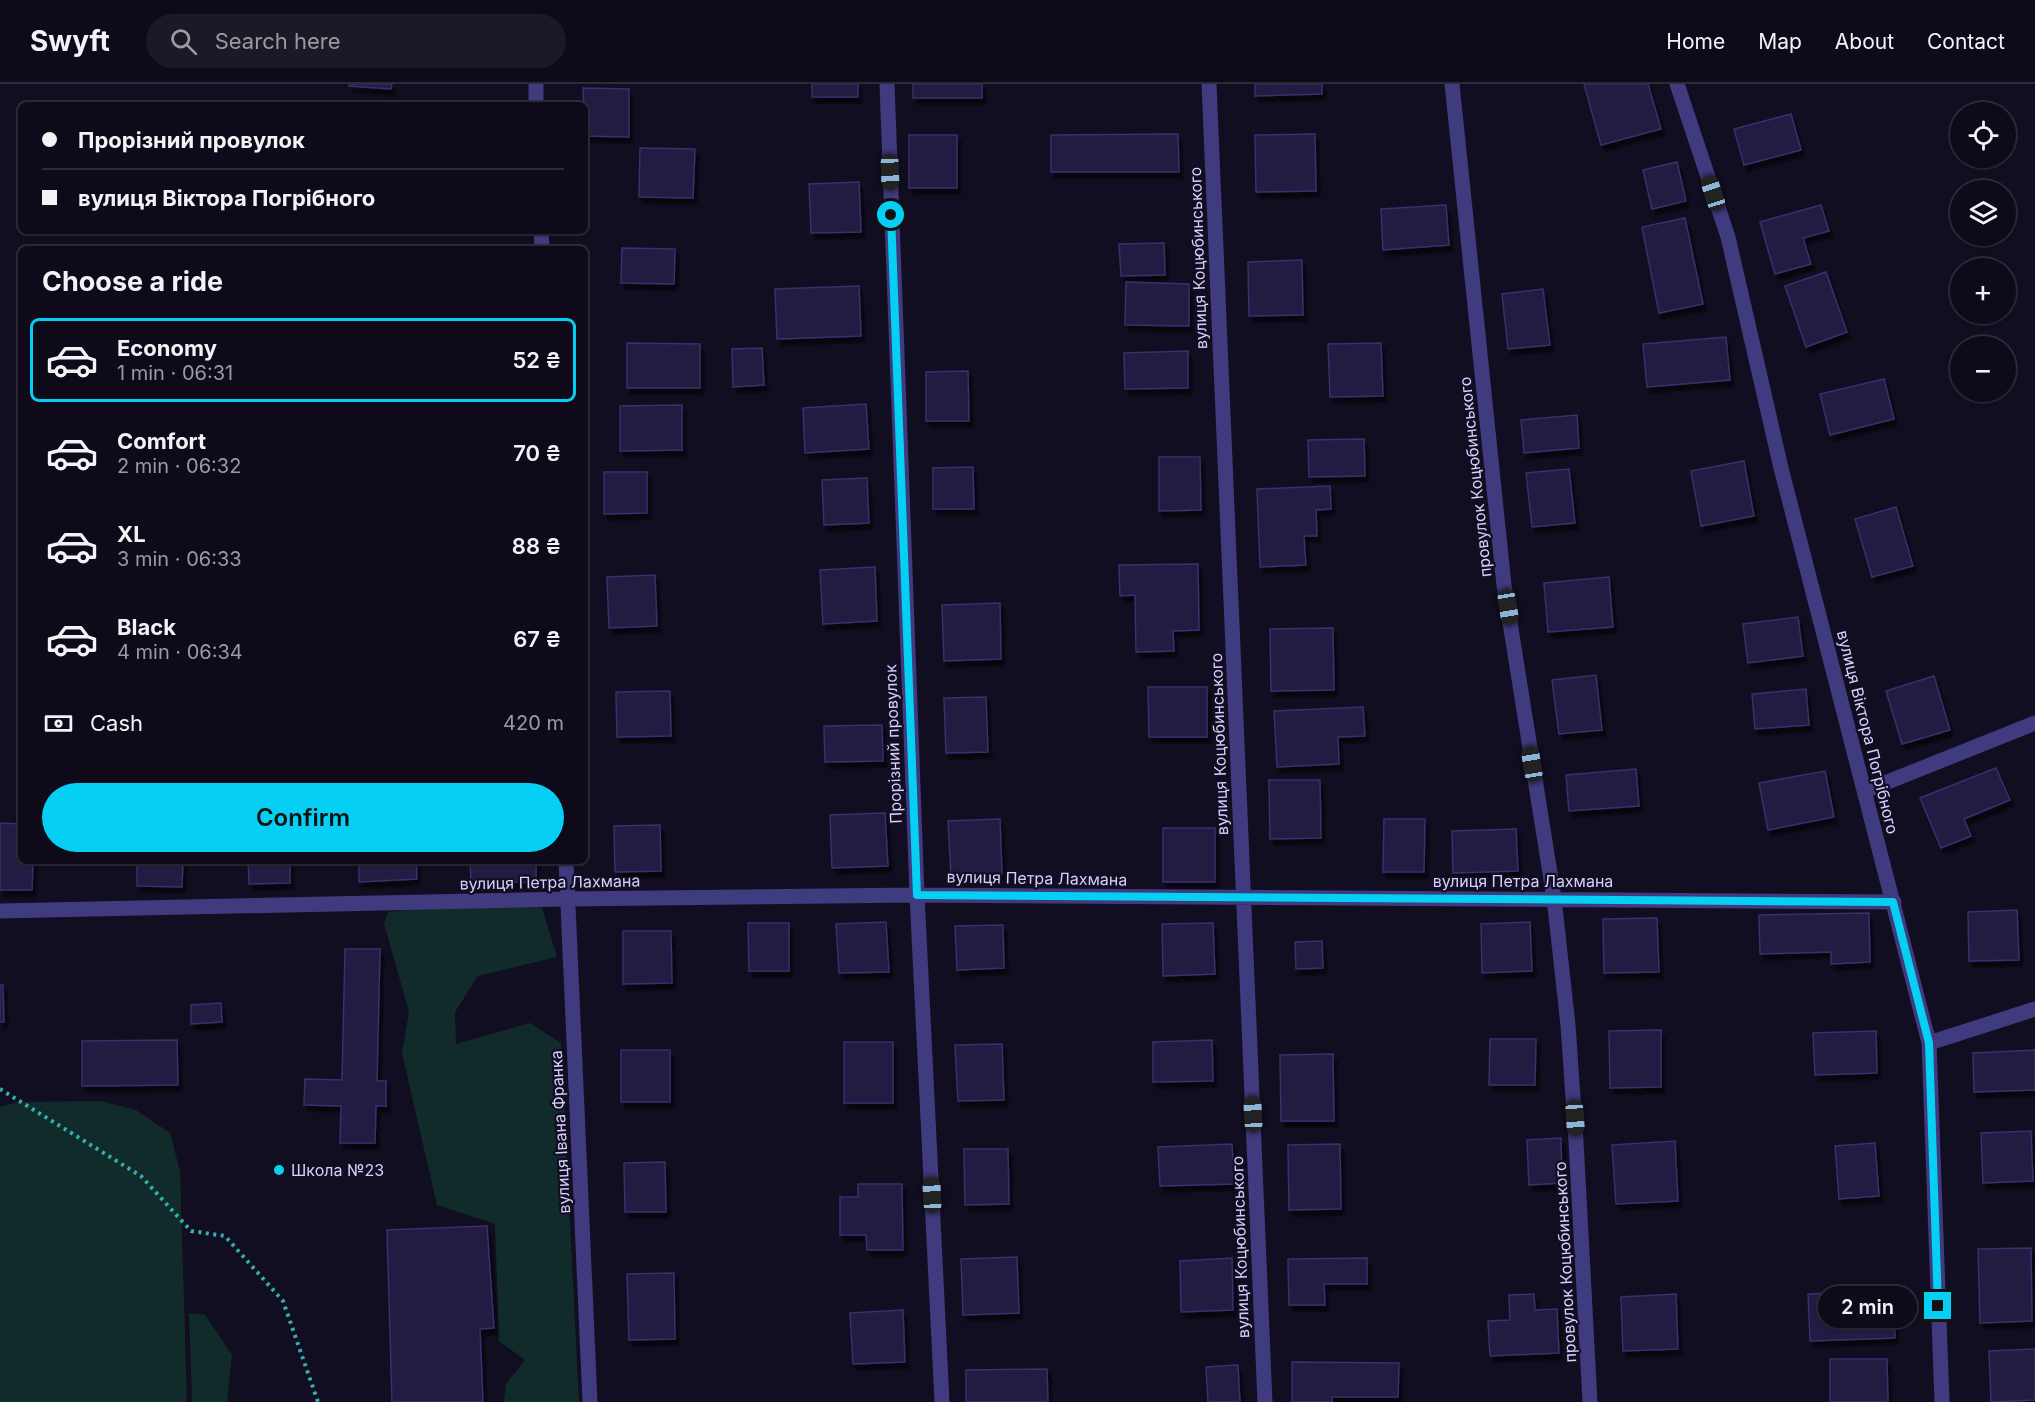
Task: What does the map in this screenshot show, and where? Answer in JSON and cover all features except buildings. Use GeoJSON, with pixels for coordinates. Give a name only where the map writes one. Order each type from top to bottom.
{"type":"FeatureCollection","features":[{"type":"Feature","properties":{"kind":"street"},"geometry":{"type":"LineString","coordinates":[[536,84],[536,102]]}},
{"type":"Feature","properties":{"kind":"street","name":"Прорізний провулок"},"geometry":{"type":"LineString","coordinates":[[887,84],[917,895],[942,1402]]}},
{"type":"Feature","properties":{"kind":"street","name":"вулиця Коцюбинського"},"geometry":{"type":"LineString","coordinates":[[1209,84],[1265,1402]]}},
{"type":"Feature","properties":{"kind":"street","name":"провулок Коцюбинського"},"geometry":{"type":"LineString","coordinates":[[1452,84],[1504,585],[1554,898],[1568,1026],[1576,1129],[1590,1402]]}},
{"type":"Feature","properties":{"kind":"street","name":"вулиця Віктора Погрібного"},"geometry":{"type":"LineString","coordinates":[[1677,84],[1728,237],[1781,468],[1929,1043],[1941,1402]]}},
{"type":"Feature","properties":{"kind":"street"},"geometry":{"type":"LineString","coordinates":[[1865,791],[2035,723]]}},
{"type":"Feature","properties":{"kind":"street","name":"вулиця Івана Франка"},"geometry":{"type":"LineString","coordinates":[[566,864],[590,1402]]}},
{"type":"Feature","properties":{"kind":"street","name":"вулиця Петра Лахмана"},"geometry":{"type":"LineString","coordinates":[[0,911],[567,899],[917,895],[1893,902]]}},
{"type":"Feature","properties":{"kind":"street"},"geometry":{"type":"LineString","coordinates":[[1929,1043],[2035,1009]]}},
{"type":"Feature","properties":{"kind":"path"},"geometry":{"type":"LineString","coordinates":[[0,1089],[141,1176],[192,1231],[225,1236],[283,1301],[318,1402]]}},
{"type":"Feature","properties":{"kind":"green space"},"geometry":{"type":"Polygon","coordinates":[[[474,903],[542,908],[557,957],[478,976],[455,1012],[456,1044],[530,1023],[561,1043],[579,1402],[504,1402],[506,1384],[525,1360],[499,1341],[495,1224],[437,1205],[402,1053],[409,1012],[384,923],[388,912],[474,903]]]}},
{"type":"Feature","properties":{"kind":"green space"},"geometry":{"type":"Polygon","coordinates":[[[101,1101],[136,1110],[170,1133],[180,1171],[187,1402],[0,1402],[0,1107],[18,1102],[101,1101]]]}},
{"type":"Feature","properties":{"kind":"green space"},"geometry":{"type":"Polygon","coordinates":[[[189,1313],[205,1315],[232,1355],[227,1402],[192,1402],[189,1313]]]}},
{"type":"Feature","properties":{"kind":"place","name":"Школа №23"},"geometry":{"type":"Point","coordinates":[279,1170]}},
{"type":"Feature","properties":{"kind":"route"},"geometry":{"type":"LineString","coordinates":[[891,215],[917,895],[1893,902],[1929,1043],[1938,1306]]}}]}
